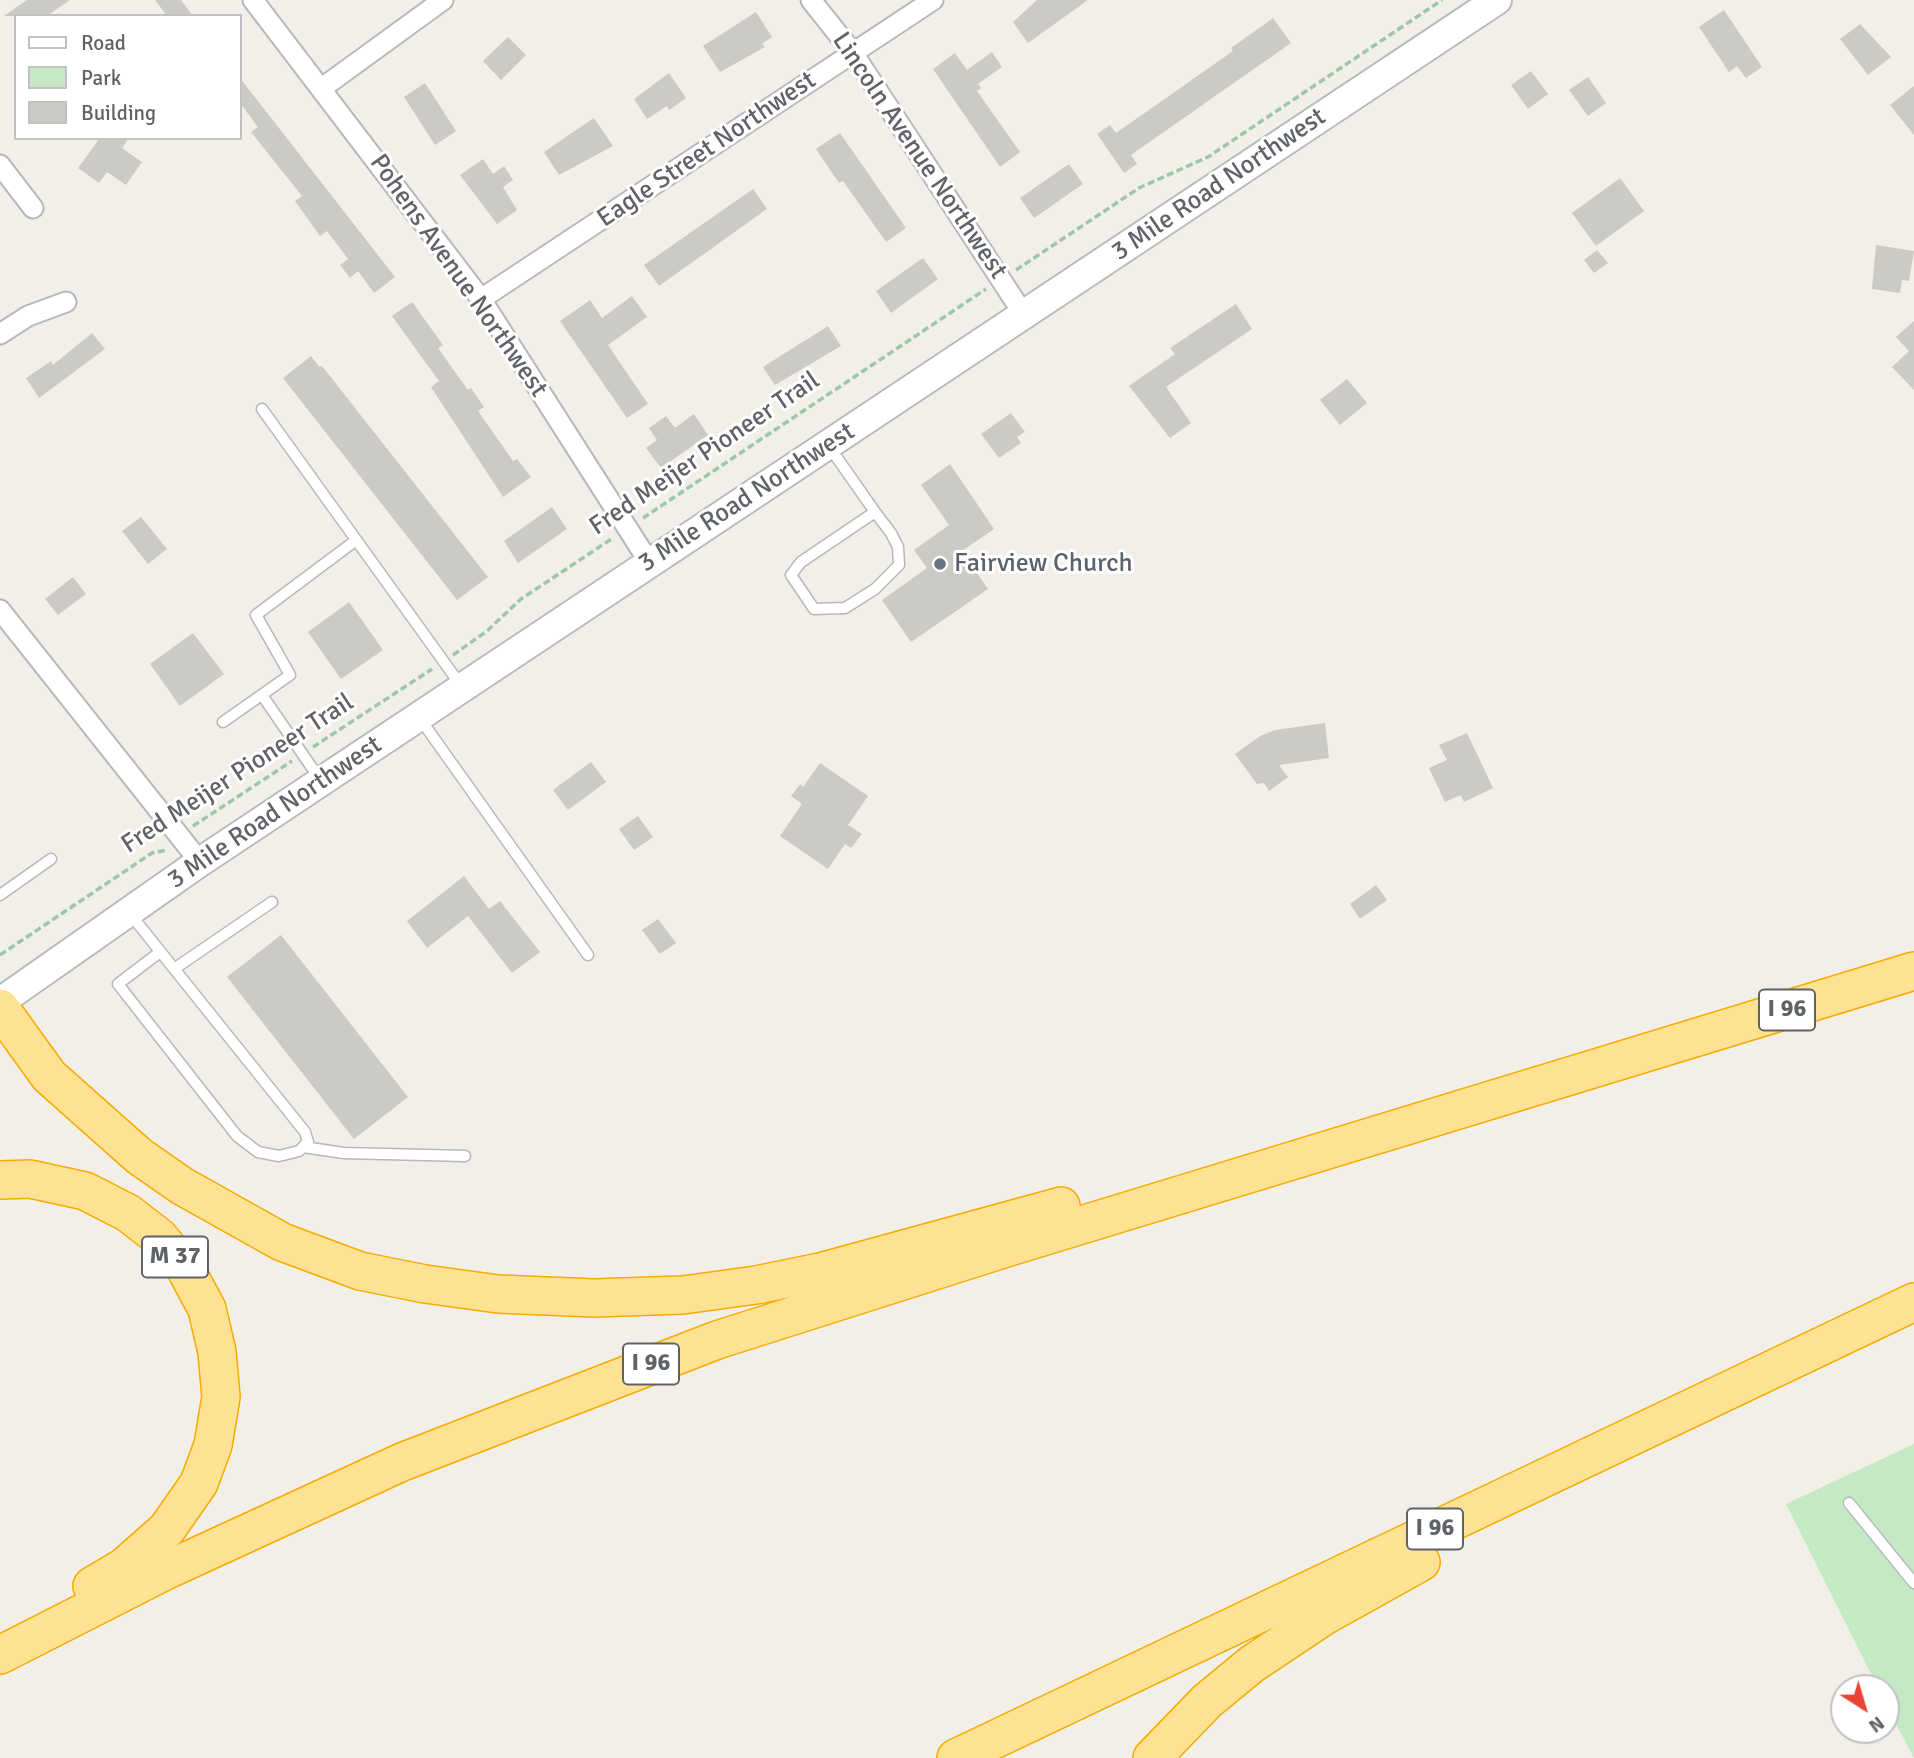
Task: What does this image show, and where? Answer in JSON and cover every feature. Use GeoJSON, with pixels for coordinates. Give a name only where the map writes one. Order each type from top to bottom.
{"type":"FeatureCollection","features":[{"type":"Feature","properties":{"kind":"highway","name":"I 96"},"geometry":{"type":"LineString","coordinates":[[0,1654],[295,1510],[402,1462],[567,1395],[717,1340],[858,1294],[1914,971]]}},
{"type":"Feature","properties":{"kind":"highway"},"geometry":{"type":"LineString","coordinates":[[0,1008],[49,1076],[139,1156],[219,1209],[282,1242],[360,1271],[425,1284],[498,1294],[594,1298],[682,1295],[756,1285],[820,1272],[1216,1164],[1332,1149]]}},
{"type":"Feature","properties":{"kind":"highway","name":"M 37"},"geometry":{"type":"LineString","coordinates":[[0,1180],[30,1179],[85,1191],[128,1213],[159,1237],[185,1268],[207,1309],[217,1352],[221,1397],[213,1446],[199,1483],[167,1529],[124,1567],[63,1603],[0,1654]]}},
{"type":"Feature","properties":{"kind":"highway","name":"I 96"},"geometry":{"type":"LineString","coordinates":[[956,1758],[1914,1302]]}},
{"type":"Feature","properties":{"kind":"highway"},"geometry":{"type":"LineString","coordinates":[[1152,1758],[1226,1685],[1297,1632],[1377,1586],[1511,1516],[1712,1397]]}},
{"type":"Feature","properties":{"kind":"main road","name":"3 Mile Road Northwest"},"geometry":{"type":"LineString","coordinates":[[0,1002],[321,781],[1497,0]]}},
{"type":"Feature","properties":{"kind":"street","name":"Pohens Avenue Northwest"},"geometry":{"type":"LineString","coordinates":[[253,0],[481,299],[649,562]]}},
{"type":"Feature","properties":{"kind":"street"},"geometry":{"type":"LineString","coordinates":[[322,88],[443,0]]}},
{"type":"Feature","properties":{"kind":"street","name":"Lincoln Avenue Northwest"},"geometry":{"type":"LineString","coordinates":[[811,0],[853,53],[1024,314]]}},
{"type":"Feature","properties":{"kind":"street","name":"Eagle Street Northwest"},"geometry":{"type":"LineString","coordinates":[[481,299],[933,0]]}},
{"type":"Feature","properties":{"kind":"street"},"geometry":{"type":"LineString","coordinates":[[0,165],[33,208]]}},
{"type":"Feature","properties":{"kind":"street"},"geometry":{"type":"LineString","coordinates":[[0,334],[28,316],[66,302]]}},
{"type":"Feature","properties":{"kind":"street"},"geometry":{"type":"LineString","coordinates":[[0,610],[200,862]]}},
{"type":"Feature","properties":{"kind":"lane"},"geometry":{"type":"LineString","coordinates":[[262,409],[462,688]]}},
{"type":"Feature","properties":{"kind":"lane"},"geometry":{"type":"LineString","coordinates":[[827,445],[875,512],[898,547],[899,565],[875,589],[845,608],[814,609],[790,575],[801,562],[875,512]]}},
{"type":"Feature","properties":{"kind":"lane"},"geometry":{"type":"LineString","coordinates":[[223,722],[290,675],[256,615],[355,541]]}},
{"type":"Feature","properties":{"kind":"lane"},"geometry":{"type":"LineString","coordinates":[[262,695],[321,781]]}},
{"type":"Feature","properties":{"kind":"lane"},"geometry":{"type":"LineString","coordinates":[[419,716],[588,955]]}},
{"type":"Feature","properties":{"kind":"lane"},"geometry":{"type":"LineString","coordinates":[[0,895],[51,859]]}},
{"type":"Feature","properties":{"kind":"lane"},"geometry":{"type":"LineString","coordinates":[[174,968],[272,902]]}},
{"type":"Feature","properties":{"kind":"lane"},"geometry":{"type":"LineString","coordinates":[[129,912],[305,1132],[308,1142],[303,1147],[279,1156],[258,1152],[237,1136],[118,984],[160,952]]}},
{"type":"Feature","properties":{"kind":"lane"},"geometry":{"type":"LineString","coordinates":[[303,1147],[344,1153],[465,1156]]}},
{"type":"Feature","properties":{"kind":"lane"},"geometry":{"type":"LineString","coordinates":[[1849,1503],[1914,1583]]}},
{"type":"Feature","properties":{"kind":"path","name":"Fred Meijer Pioneer Trail"},"geometry":{"type":"LineString","coordinates":[[0,954],[152,853],[167,850],[196,823],[487,631],[521,599],[1139,188],[1208,157],[1442,0]]}},
{"type":"Feature","properties":{"kind":"green space"},"geometry":{"type":"Polygon","coordinates":[[[1914,1444],[1914,1758],[1900,1732],[1900,1674],[1871,1674],[1786,1504],[1914,1444]]]}},
{"type":"Feature","properties":{"kind":"building"},"geometry":{"type":"Polygon","coordinates":[[[27,0],[70,0],[50,14],[4,16],[27,0]]]}},
{"type":"Feature","properties":{"kind":"building"},"geometry":{"type":"Polygon","coordinates":[[[155,0],[181,0],[192,14],[166,14],[155,0]]]}},
{"type":"Feature","properties":{"kind":"building"},"geometry":{"type":"Polygon","coordinates":[[[1037,0],[1088,0],[1028,43],[1013,22],[1037,0]]]}},
{"type":"Feature","properties":{"kind":"building"},"geometry":{"type":"Polygon","coordinates":[[[1724,10],[1762,67],[1746,78],[1737,66],[1729,72],[1699,27],[1724,10]]]}},
{"type":"Feature","properties":{"kind":"building"},"geometry":{"type":"Polygon","coordinates":[[[756,12],[772,37],[762,44],[765,47],[720,72],[703,46],[756,12]]]}},
{"type":"Feature","properties":{"kind":"building"},"geometry":{"type":"Polygon","coordinates":[[[1273,18],[1291,43],[1131,155],[1137,164],[1124,173],[1097,134],[1110,125],[1116,133],[1233,51],[1231,48],[1273,18]]]}},
{"type":"Feature","properties":{"kind":"building"},"geometry":{"type":"Polygon","coordinates":[[[1860,24],[1891,57],[1868,75],[1840,39],[1860,24]]]}},
{"type":"Feature","properties":{"kind":"building"},"geometry":{"type":"Polygon","coordinates":[[[508,37],[526,55],[501,80],[483,61],[508,37]]]}},
{"type":"Feature","properties":{"kind":"building"},"geometry":{"type":"Polygon","coordinates":[[[992,52],[1002,67],[978,84],[981,88],[977,91],[1020,152],[1000,167],[933,69],[955,53],[967,70],[992,52]]]}},
{"type":"Feature","properties":{"kind":"building"},"geometry":{"type":"Polygon","coordinates":[[[1531,71],[1548,94],[1528,109],[1511,85],[1531,71]]]}},
{"type":"Feature","properties":{"kind":"building"},"geometry":{"type":"Polygon","coordinates":[[[669,73],[686,98],[669,110],[667,106],[647,119],[634,99],[669,73]]]}},
{"type":"Feature","properties":{"kind":"building"},"geometry":{"type":"Polygon","coordinates":[[[1588,77],[1606,103],[1588,116],[1569,90],[1588,77]]]}},
{"type":"Feature","properties":{"kind":"building"},"geometry":{"type":"Polygon","coordinates":[[[242,81],[395,277],[374,293],[358,271],[350,278],[340,265],[348,259],[327,231],[320,236],[295,201],[302,196],[251,132],[258,127],[242,106],[242,81]]]}},
{"type":"Feature","properties":{"kind":"building"},"geometry":{"type":"Polygon","coordinates":[[[425,83],[456,131],[435,145],[404,97],[425,83]]]}},
{"type":"Feature","properties":{"kind":"building"},"geometry":{"type":"Polygon","coordinates":[[[1914,86],[1914,135],[1890,105],[1914,86]]]}},
{"type":"Feature","properties":{"kind":"building"},"geometry":{"type":"Polygon","coordinates":[[[594,118],[613,146],[559,175],[544,152],[594,118]]]}},
{"type":"Feature","properties":{"kind":"building"},"geometry":{"type":"Polygon","coordinates":[[[840,133],[906,228],[886,242],[843,181],[839,183],[816,149],[840,133]]]}},
{"type":"Feature","properties":{"kind":"building"},"geometry":{"type":"Polygon","coordinates":[[[99,140],[128,140],[122,148],[142,162],[126,185],[107,172],[99,183],[78,168],[99,140]]]}},
{"type":"Feature","properties":{"kind":"building"},"geometry":{"type":"Polygon","coordinates":[[[483,159],[493,174],[504,166],[513,180],[503,187],[517,210],[497,224],[460,175],[483,159]]]}},
{"type":"Feature","properties":{"kind":"building"},"geometry":{"type":"Polygon","coordinates":[[[1069,164],[1083,184],[1034,218],[1020,198],[1069,164]]]}},
{"type":"Feature","properties":{"kind":"building"},"geometry":{"type":"Polygon","coordinates":[[[1620,178],[1644,211],[1596,246],[1572,213],[1620,178]]]}},
{"type":"Feature","properties":{"kind":"building"},"geometry":{"type":"Polygon","coordinates":[[[753,189],[767,209],[659,286],[644,265],[753,189]]]}},
{"type":"Feature","properties":{"kind":"building"},"geometry":{"type":"Polygon","coordinates":[[[1876,245],[1914,251],[1909,281],[1902,280],[1900,293],[1872,289],[1876,245]]]}},
{"type":"Feature","properties":{"kind":"building"},"geometry":{"type":"Polygon","coordinates":[[[1597,250],[1608,263],[1594,273],[1584,260],[1597,250]]]}},
{"type":"Feature","properties":{"kind":"building"},"geometry":{"type":"Polygon","coordinates":[[[923,258],[938,279],[891,313],[876,291],[923,258]]]}},
{"type":"Feature","properties":{"kind":"building"},"geometry":{"type":"Polygon","coordinates":[[[632,296],[647,317],[608,345],[648,404],[627,418],[560,321],[590,300],[602,318],[632,296]]]}},
{"type":"Feature","properties":{"kind":"building"},"geometry":{"type":"Polygon","coordinates":[[[412,302],[443,345],[438,348],[468,390],[471,388],[484,407],[478,411],[513,461],[517,459],[531,477],[503,497],[431,387],[439,381],[392,316],[412,302]]]}},
{"type":"Feature","properties":{"kind":"building"},"geometry":{"type":"Polygon","coordinates":[[[1236,304],[1252,329],[1166,387],[1191,423],[1170,438],[1129,386],[1175,354],[1170,348],[1236,304]]]}},
{"type":"Feature","properties":{"kind":"building"},"geometry":{"type":"Polygon","coordinates":[[[1914,321],[1914,390],[1892,367],[1909,351],[1896,337],[1914,321]]]}},
{"type":"Feature","properties":{"kind":"building"},"geometry":{"type":"Polygon","coordinates":[[[828,326],[841,346],[775,385],[763,367],[828,326]]]}},
{"type":"Feature","properties":{"kind":"building"},"geometry":{"type":"Polygon","coordinates":[[[92,333],[105,349],[39,398],[26,378],[51,361],[53,365],[92,333]]]}},
{"type":"Feature","properties":{"kind":"building"},"geometry":{"type":"Polygon","coordinates":[[[311,356],[319,367],[322,366],[488,577],[457,600],[283,378],[311,356]]]}},
{"type":"Feature","properties":{"kind":"building"},"geometry":{"type":"Polygon","coordinates":[[[1347,379],[1367,403],[1340,425],[1320,400],[1347,379]]]}},
{"type":"Feature","properties":{"kind":"building"},"geometry":{"type":"Polygon","coordinates":[[[1011,413],[1025,432],[1017,437],[1021,443],[999,458],[981,434],[1011,413]]]}},
{"type":"Feature","properties":{"kind":"building"},"geometry":{"type":"Polygon","coordinates":[[[694,414],[708,435],[661,468],[646,448],[657,440],[649,428],[666,416],[675,428],[694,414]]]}},
{"type":"Feature","properties":{"kind":"building"},"geometry":{"type":"Polygon","coordinates":[[[950,464],[994,529],[962,551],[988,589],[911,642],[882,600],[927,568],[914,550],[949,525],[921,485],[950,464]]]}},
{"type":"Feature","properties":{"kind":"building"},"geometry":{"type":"Polygon","coordinates":[[[552,507],[567,529],[518,563],[504,541],[552,507]]]}},
{"type":"Feature","properties":{"kind":"building"},"geometry":{"type":"Polygon","coordinates":[[[141,517],[167,549],[148,564],[122,531],[141,517]]]}},
{"type":"Feature","properties":{"kind":"building"},"geometry":{"type":"Polygon","coordinates":[[[73,577],[86,594],[58,615],[45,599],[73,577]]]}},
{"type":"Feature","properties":{"kind":"building"},"geometry":{"type":"Polygon","coordinates":[[[349,602],[383,650],[341,679],[308,632],[349,602]]]}},
{"type":"Feature","properties":{"kind":"building"},"geometry":{"type":"Polygon","coordinates":[[[193,633],[224,674],[180,706],[150,664],[193,633]]]}},
{"type":"Feature","properties":{"kind":"building"},"geometry":{"type":"Polygon","coordinates":[[[1325,723],[1329,758],[1279,765],[1288,777],[1269,791],[1264,783],[1257,784],[1235,754],[1260,736],[1275,730],[1325,723]]]}},
{"type":"Feature","properties":{"kind":"building"},"geometry":{"type":"Polygon","coordinates":[[[1467,733],[1493,788],[1464,802],[1461,795],[1445,802],[1429,768],[1447,760],[1439,745],[1467,733]]]}},
{"type":"Feature","properties":{"kind":"building"},"geometry":{"type":"Polygon","coordinates":[[[591,762],[606,782],[568,810],[553,790],[591,762]]]}},
{"type":"Feature","properties":{"kind":"building"},"geometry":{"type":"Polygon","coordinates":[[[820,763],[868,796],[848,825],[862,834],[851,848],[845,844],[828,869],[780,836],[802,804],[791,796],[800,784],[803,787],[820,763]]]}},
{"type":"Feature","properties":{"kind":"building"},"geometry":{"type":"Polygon","coordinates":[[[638,816],[653,837],[634,850],[619,829],[638,816]]]}},
{"type":"Feature","properties":{"kind":"building"},"geometry":{"type":"Polygon","coordinates":[[[464,876],[489,909],[500,901],[540,952],[512,973],[468,916],[427,948],[407,921],[464,876]]]}},
{"type":"Feature","properties":{"kind":"building"},"geometry":{"type":"Polygon","coordinates":[[[1376,885],[1387,900],[1360,919],[1350,904],[1376,885]]]}},
{"type":"Feature","properties":{"kind":"building"},"geometry":{"type":"Polygon","coordinates":[[[658,919],[676,943],[660,954],[642,930],[658,919]]]}},
{"type":"Feature","properties":{"kind":"building"},"geometry":{"type":"Polygon","coordinates":[[[281,935],[408,1097],[354,1139],[227,977],[281,935]]]}},
{"type":"Feature","properties":{"kind":"place","name":"Fairview Church"},"geometry":{"type":"Point","coordinates":[940,564]}}]}
